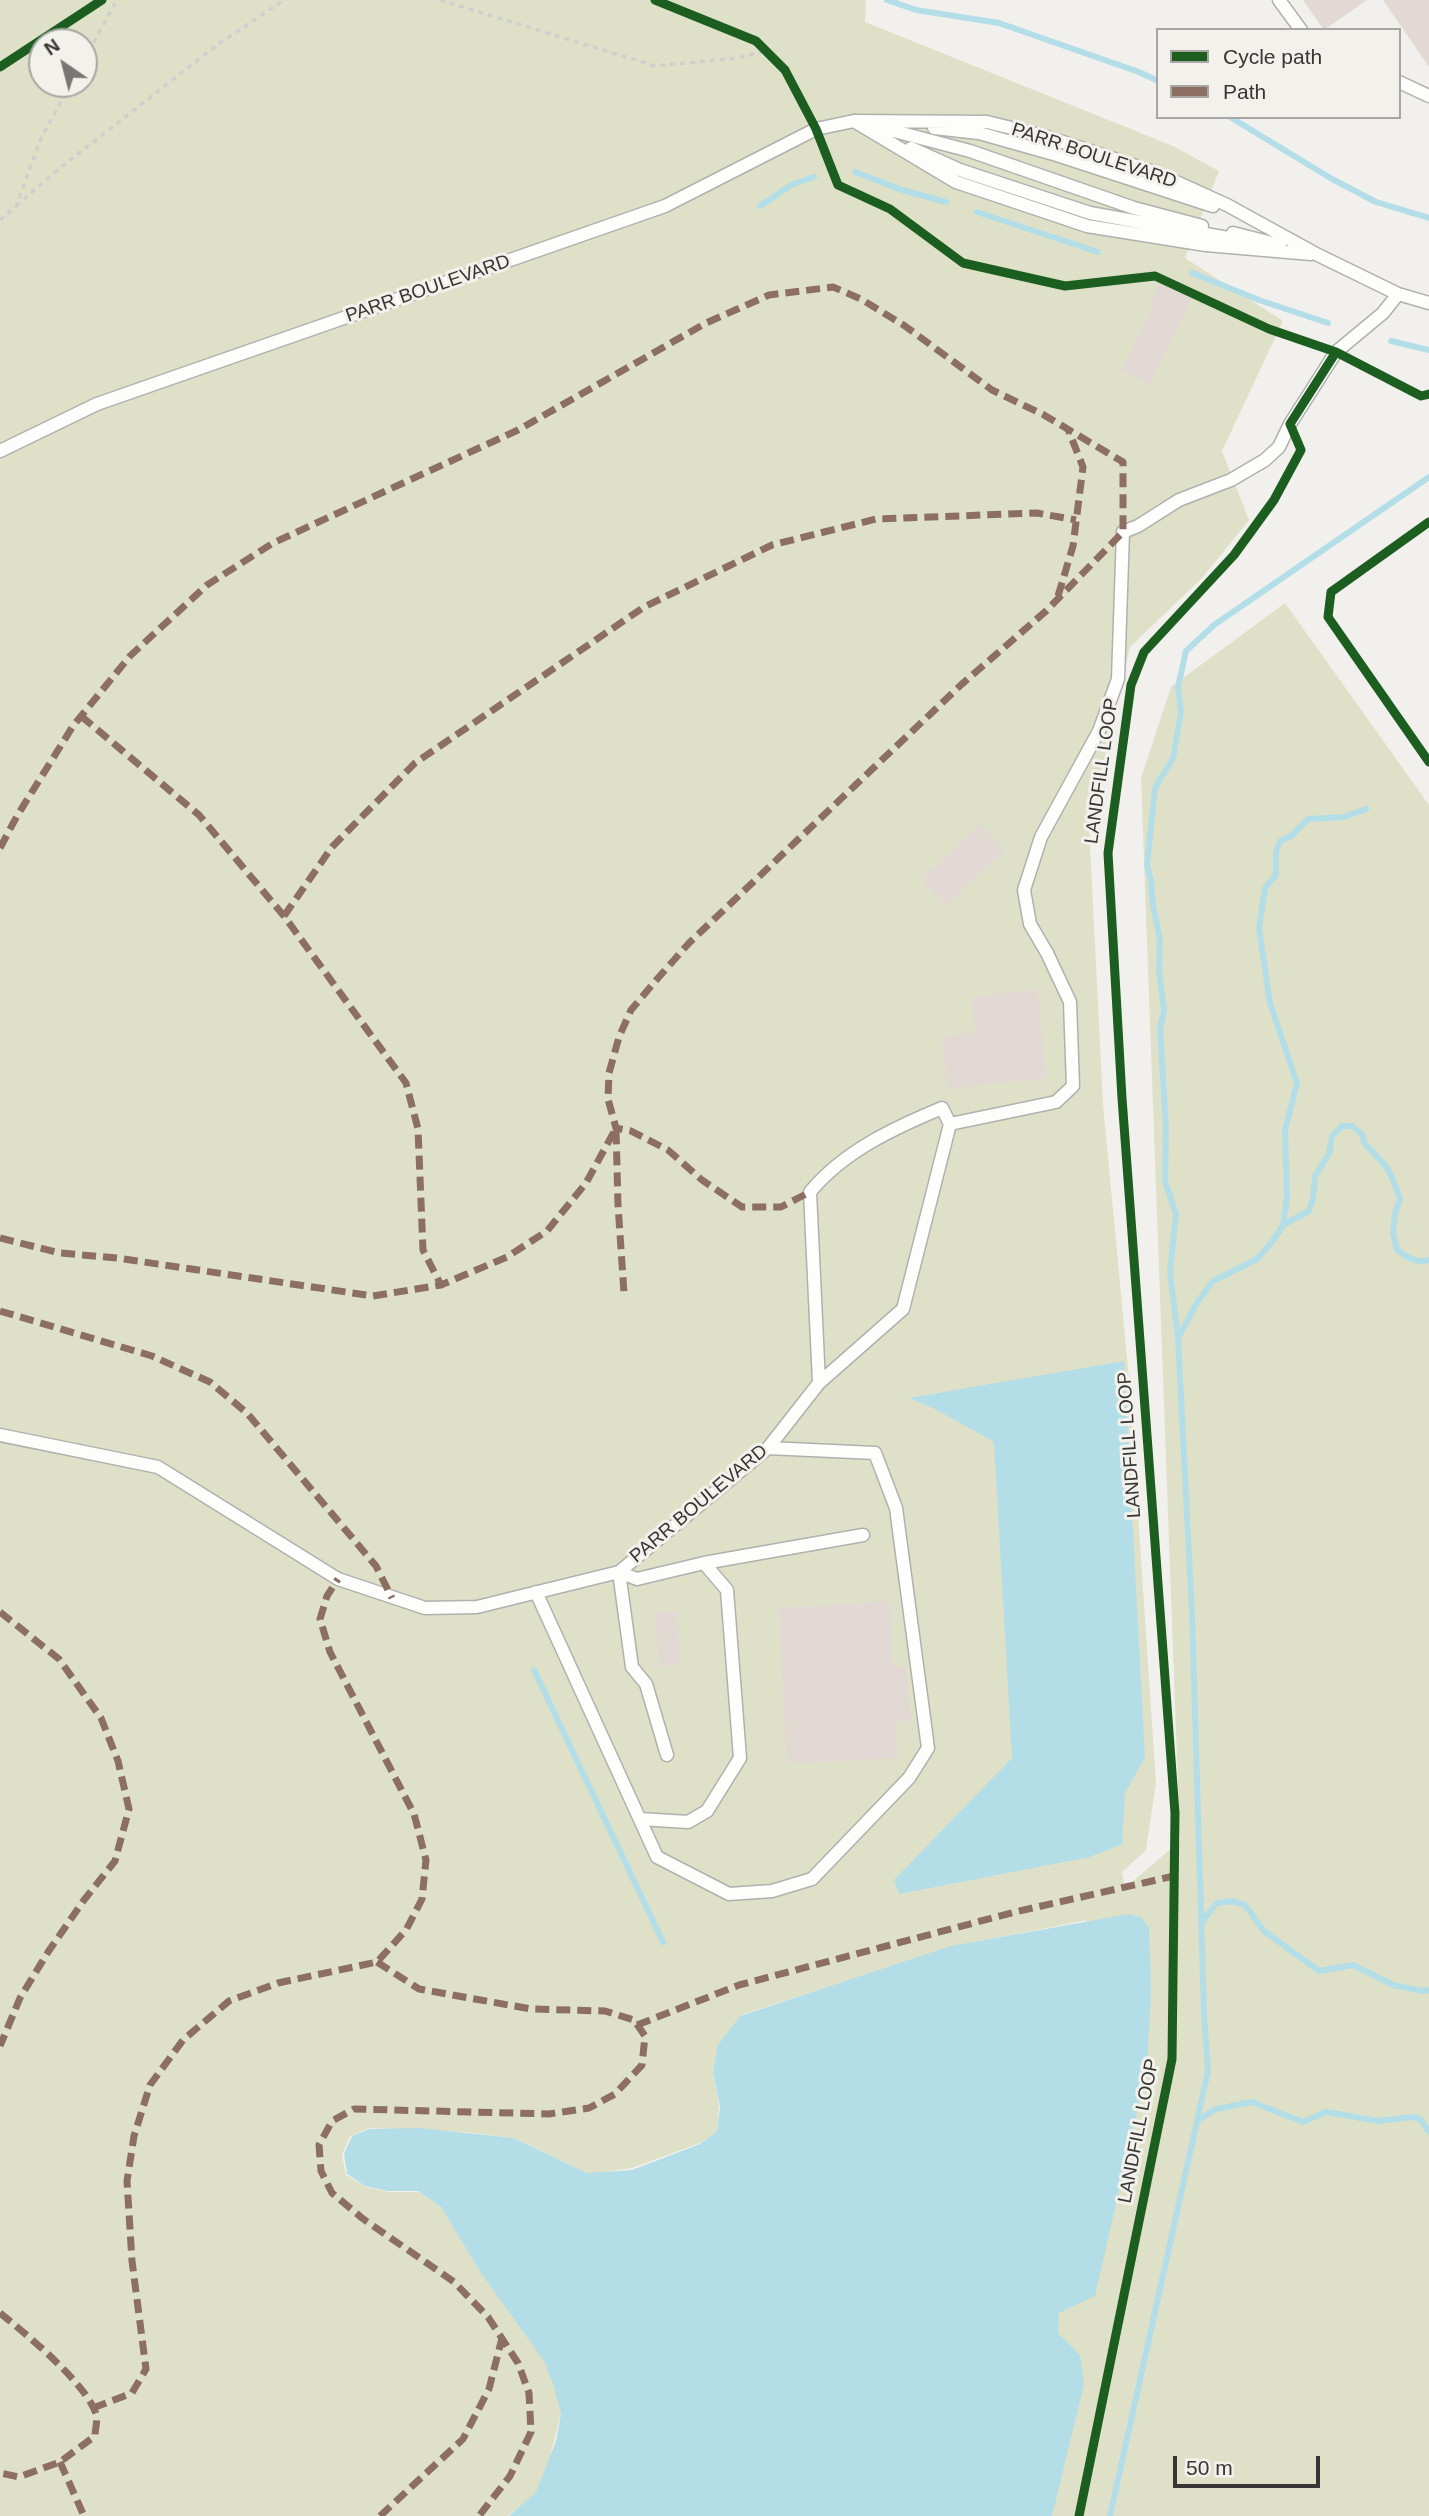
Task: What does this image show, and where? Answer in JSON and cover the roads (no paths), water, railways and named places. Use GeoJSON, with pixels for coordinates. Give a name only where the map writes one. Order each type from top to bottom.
{"type":"FeatureCollection","features":[{"type":"Feature","properties":{"kind":"lane"},"geometry":{"type":"LineString","coordinates":[[1279,0],[1300,28]]}},
{"type":"Feature","properties":{"kind":"lane"},"geometry":{"type":"LineString","coordinates":[[1401,83],[1429,96]]}},
{"type":"Feature","properties":{"kind":"lane"},"geometry":{"type":"LineString","coordinates":[[854,121],[970,151],[1134,208],[1318,255]]}},
{"type":"Feature","properties":{"kind":"lane","name":"PARR BOULEVARD"},"geometry":{"type":"LineString","coordinates":[[854,121],[956,182],[1087,226],[1206,245],[1318,255]]}},
{"type":"Feature","properties":{"kind":"lane","name":"PARR BOULEVARD"},"geometry":{"type":"LineString","coordinates":[[0,451],[97,404],[665,206],[816,129],[854,121],[987,122],[1048,137],[1154,172],[1227,205],[1318,255],[1398,294],[1429,303]]}},
{"type":"Feature","properties":{"kind":"lane"},"geometry":{"type":"LineString","coordinates":[[819,1382],[810,1192],[825,1174],[890,1130],[942,1108],[950,1124],[1056,1102],[1073,1086],[1070,1002],[1030,923],[1024,890],[1041,837],[1099,731],[1118,679],[1123,532],[1138,526],[1179,500],[1231,480],[1265,460],[1279,447],[1290,424],[1336,352],[1382,313],[1398,294]]}},
{"type":"Feature","properties":{"kind":"lane","name":"PARR BOULEVARD"},"geometry":{"type":"LineString","coordinates":[[0,1435],[158,1467],[338,1578],[425,1608],[477,1607],[618,1572],[768,1448],[819,1382],[903,1309],[950,1124]]}},
{"type":"Feature","properties":{"kind":"lane"},"geometry":{"type":"LineString","coordinates":[[536,1592],[657,1857],[729,1894],[772,1891],[812,1879],[909,1778],[928,1748],[896,1508],[875,1453],[768,1448]]}},
{"type":"Feature","properties":{"kind":"lane"},"geometry":{"type":"LineString","coordinates":[[667,1755],[646,1684],[632,1667],[618,1572],[637,1579],[704,1563],[863,1535]]}},
{"type":"Feature","properties":{"kind":"lane"},"geometry":{"type":"LineString","coordinates":[[640,1819],[688,1822],[707,1811],[740,1758],[727,1590],[704,1563]]}},
{"type":"Feature","properties":{"kind":"water"},"geometry":{"type":"Polygon","coordinates":[[[1124,1361],[1145,1757],[1125,1793],[1122,1844],[1090,1857],[899,1894],[894,1880],[1012,1758],[994,1442],[935,1409],[909,1398],[1124,1361]]]}},
{"type":"Feature","properties":{"kind":"water"},"geometry":{"type":"Polygon","coordinates":[[[1129,1914],[1141,1917],[1149,1928],[1151,1991],[1147,2069],[1095,2296],[1059,2313],[1058,2333],[1080,2355],[1084,2384],[1052,2516],[509,2516],[536,2492],[556,2441],[561,2414],[544,2361],[481,2273],[441,2207],[418,2191],[387,2191],[365,2186],[347,2174],[344,2154],[352,2136],[369,2129],[419,2128],[514,2138],[587,2173],[632,2170],[700,2144],[717,2131],[720,2107],[713,2072],[718,2045],[740,2016],[951,1946],[1129,1914]]]}},
{"type":"Feature","properties":{"kind":"waterway"},"geometry":{"type":"LineString","coordinates":[[887,0],[916,10],[999,23],[1156,80]]}},
{"type":"Feature","properties":{"kind":"waterway"},"geometry":{"type":"LineString","coordinates":[[1233,119],[1332,179],[1376,202],[1429,218]]}},
{"type":"Feature","properties":{"kind":"waterway"},"geometry":{"type":"LineString","coordinates":[[855,172],[902,190],[946,202]]}},
{"type":"Feature","properties":{"kind":"waterway"},"geometry":{"type":"LineString","coordinates":[[760,206],[793,184],[814,177]]}},
{"type":"Feature","properties":{"kind":"waterway"},"geometry":{"type":"LineString","coordinates":[[977,212],[1098,252]]}},
{"type":"Feature","properties":{"kind":"waterway"},"geometry":{"type":"LineString","coordinates":[[1192,273],[1259,300],[1328,323]]}},
{"type":"Feature","properties":{"kind":"waterway"},"geometry":{"type":"LineString","coordinates":[[1391,341],[1429,350]]}},
{"type":"Feature","properties":{"kind":"waterway"},"geometry":{"type":"LineString","coordinates":[[1110,2516],[1208,2071],[1192,1613],[1178,1338],[1170,1272],[1176,1214],[1165,1181],[1166,1127],[1160,1029],[1164,1011],[1159,971],[1160,939],[1147,865],[1155,788],[1173,758],[1181,712],[1178,687],[1186,651],[1214,625],[1429,477]]}},
{"type":"Feature","properties":{"kind":"waterway"},"geometry":{"type":"LineString","coordinates":[[1179,1336],[1198,1301],[1213,1281],[1257,1259],[1283,1225],[1287,1197],[1285,1130],[1297,1083],[1270,1003],[1259,928],[1265,888],[1276,875],[1276,852],[1280,841],[1291,836],[1308,819],[1344,817],[1366,809]]}},
{"type":"Feature","properties":{"kind":"waterway"},"geometry":{"type":"LineString","coordinates":[[1283,1225],[1309,1211],[1315,1176],[1329,1154],[1332,1136],[1342,1126],[1352,1126],[1363,1135],[1364,1143],[1386,1166],[1400,1199],[1393,1233],[1397,1250],[1416,1260],[1429,1260]]}},
{"type":"Feature","properties":{"kind":"waterway"},"geometry":{"type":"LineString","coordinates":[[534,1670],[663,1942]]}},
{"type":"Feature","properties":{"kind":"waterway"},"geometry":{"type":"LineString","coordinates":[[1201,1923],[1217,1903],[1232,1901],[1245,1905],[1264,1931],[1319,1971],[1353,1965],[1393,1985],[1429,1990]]}},
{"type":"Feature","properties":{"kind":"waterway"},"geometry":{"type":"LineString","coordinates":[[1197,2121],[1216,2109],[1252,2102],[1303,2122],[1326,2112],[1378,2121],[1413,2117],[1420,2119],[1429,2132]]}}]}
